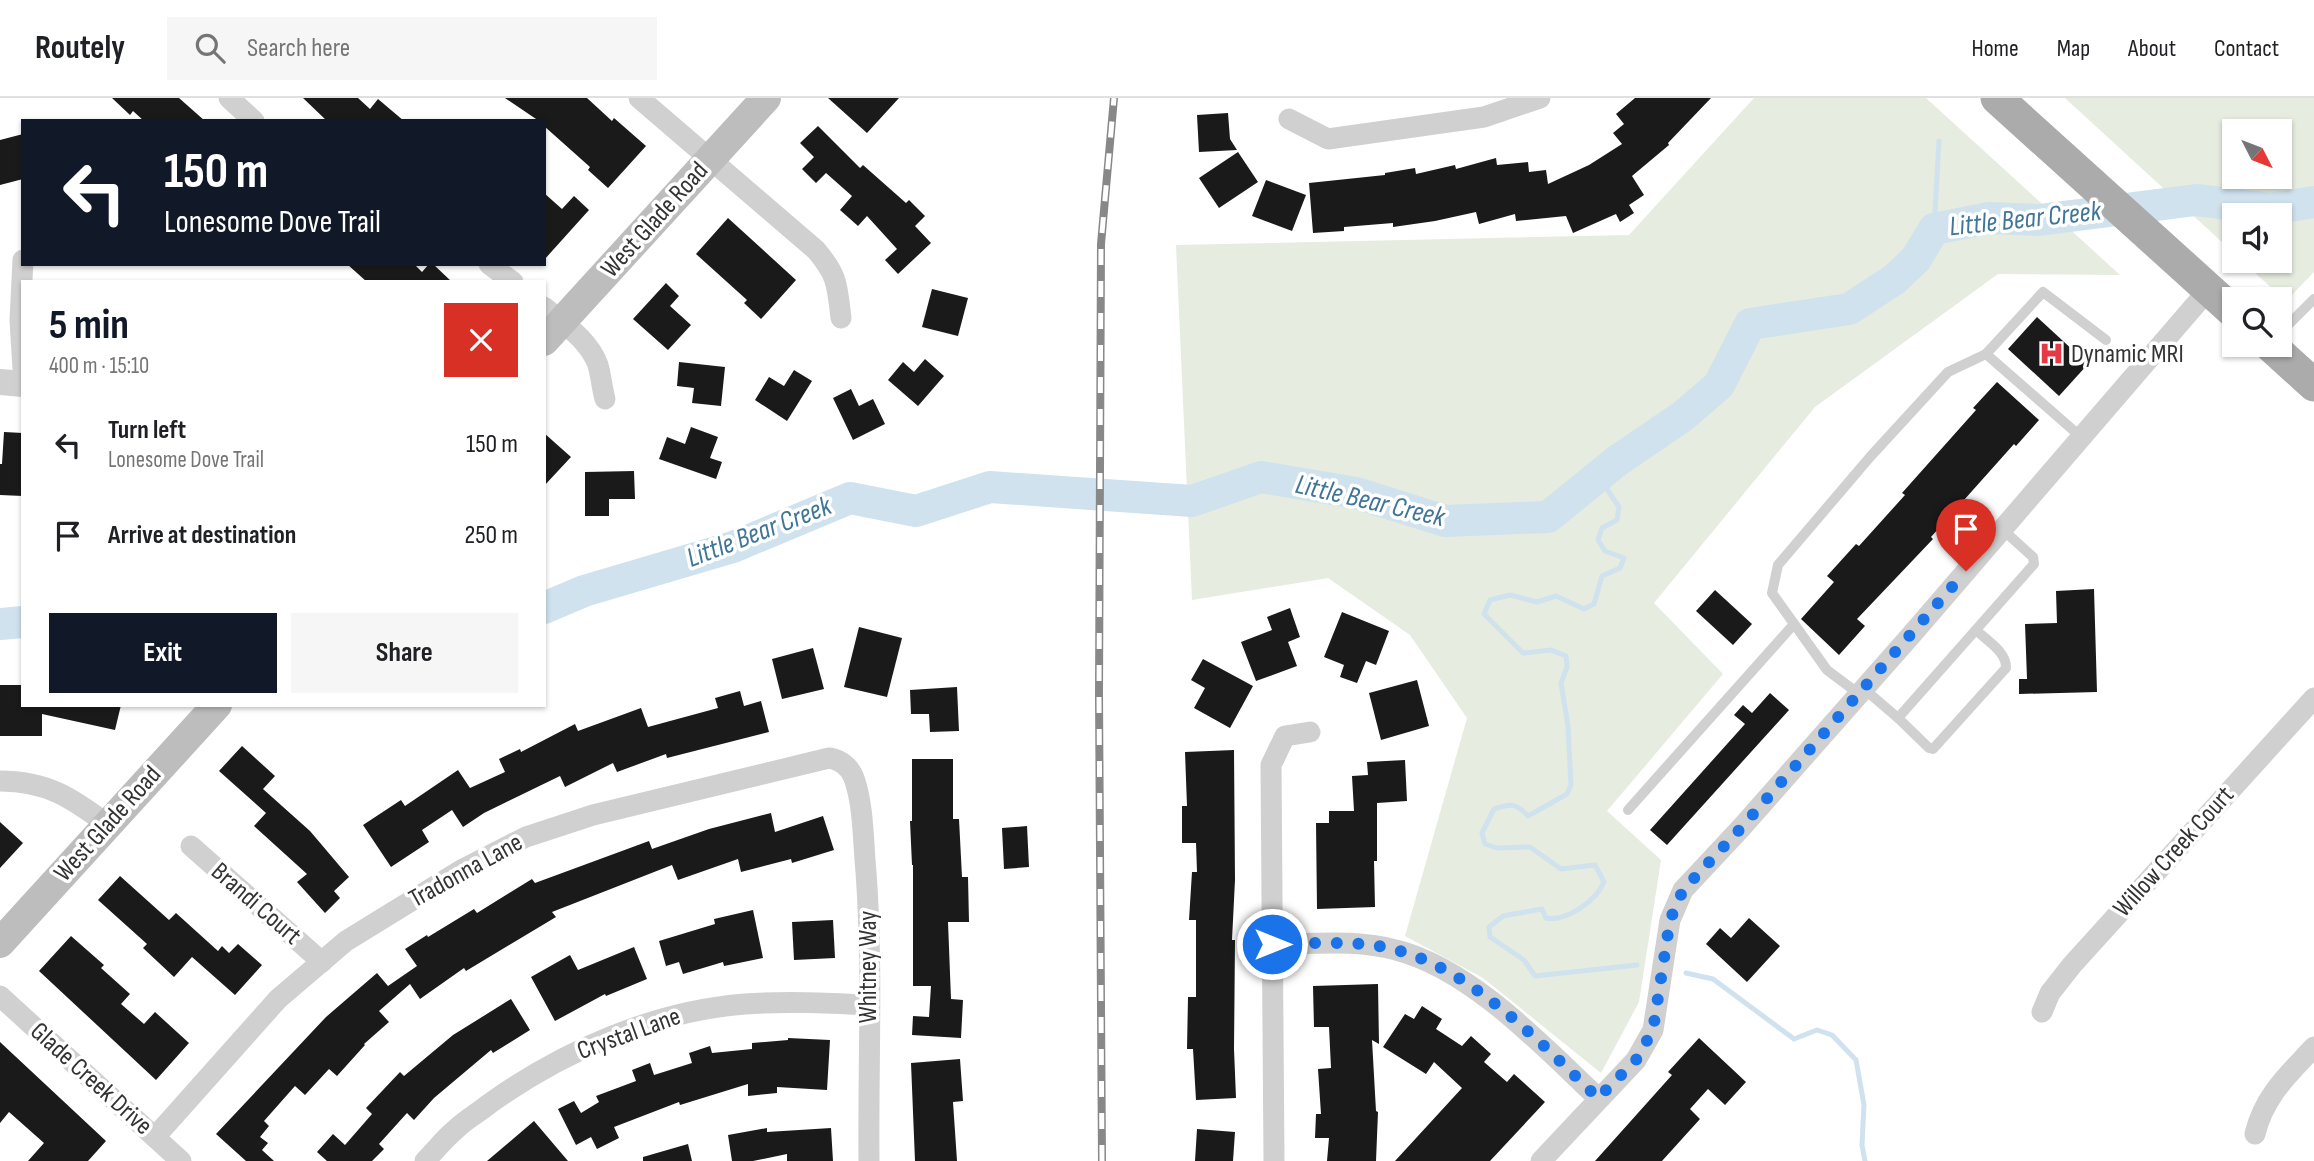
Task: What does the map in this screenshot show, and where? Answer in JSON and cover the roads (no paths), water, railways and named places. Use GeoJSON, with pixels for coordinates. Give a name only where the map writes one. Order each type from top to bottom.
{"type":"FeatureCollection","features":[{"type":"Feature","properties":{"kind":"main road","name":"West Glade Road"},"geometry":{"type":"LineString","coordinates":[[550,324],[710,160],[766,98]]}},
{"type":"Feature","properties":{"kind":"main road"},"geometry":{"type":"LineString","coordinates":[[1997,98],[2222,301]]}},
{"type":"Feature","properties":{"kind":"main road"},"geometry":{"type":"LineString","coordinates":[[2283,357],[2314,385]]}},
{"type":"Feature","properties":{"kind":"main road","name":"West Glade Road"},"geometry":{"type":"LineString","coordinates":[[0,943],[215,707]]}},
{"type":"Feature","properties":{"kind":"street"},"geometry":{"type":"LineString","coordinates":[[229,98],[252,119]]}},
{"type":"Feature","properties":{"kind":"street"},"geometry":{"type":"LineString","coordinates":[[639,98],[816,250],[831,268],[837,283],[841,318]]}},
{"type":"Feature","properties":{"kind":"street"},"geometry":{"type":"LineString","coordinates":[[1289,119],[1328,139],[1484,117],[1540,98]]}},
{"type":"Feature","properties":{"kind":"street"},"geometry":{"type":"LineString","coordinates":[[492,266],[510,280]]}},
{"type":"Feature","properties":{"kind":"street"},"geometry":{"type":"LineString","coordinates":[[1541,1161],[1636,1060],[1653,1030],[1670,920],[1683,890],[1861,691],[2208,289]]}},
{"type":"Feature","properties":{"kind":"street"},"geometry":{"type":"LineString","coordinates":[[21,300],[21,336]]}},
{"type":"Feature","properties":{"kind":"street"},"geometry":{"type":"LineString","coordinates":[[550,324],[592,352],[605,399]]}},
{"type":"Feature","properties":{"kind":"street"},"geometry":{"type":"LineString","coordinates":[[0,382],[21,384]]}},
{"type":"Feature","properties":{"kind":"street","name":"Willow Creek Court"},"geometry":{"type":"LineString","coordinates":[[2042,1012],[2050,993],[2065,972],[2314,698]]}},
{"type":"Feature","properties":{"kind":"street"},"geometry":{"type":"LineString","coordinates":[[1274,1161],[1271,765],[1285,736],[1310,732]]}},
{"type":"Feature","properties":{"kind":"street","name":"Tradonna Lane"},"geometry":{"type":"LineString","coordinates":[[155,1137],[278,999],[346,941],[463,869],[526,837],[593,815],[829,758],[839,760],[847,766],[852,775]]}},
{"type":"Feature","properties":{"kind":"street","name":"Whitney Way"},"geometry":{"type":"LineString","coordinates":[[852,775],[862,820],[869,922],[869,1161]]}},
{"type":"Feature","properties":{"kind":"street"},"geometry":{"type":"LineString","coordinates":[[0,781],[39,785],[63,793],[108,825]]}},
{"type":"Feature","properties":{"kind":"street","name":"Brandi Court"},"geometry":{"type":"LineString","coordinates":[[191,846],[322,962]]}},
{"type":"Feature","properties":{"kind":"street"},"geometry":{"type":"LineString","coordinates":[[1272,944],[1357,944],[1396,950],[1440,966],[1532,1035],[1598,1098]]}},
{"type":"Feature","properties":{"kind":"street","name":"Glade Creek Drive"},"geometry":{"type":"LineString","coordinates":[[0,996],[181,1161]]}},
{"type":"Feature","properties":{"kind":"street","name":"Crystal Lane"},"geometry":{"type":"LineString","coordinates":[[425,1161],[455,1129],[545,1067],[596,1043],[648,1024],[688,1013],[744,1004],[810,1002],[868,1005]]}},
{"type":"Feature","properties":{"kind":"street"},"geometry":{"type":"LineString","coordinates":[[2255,1134],[2260,1114],[2275,1090],[2314,1047]]}},
{"type":"Feature","properties":{"kind":"lane"},"geometry":{"type":"LineString","coordinates":[[1976,630],[2004,656],[2006,667],[1933,748],[1929,748],[1898,718],[1827,670],[1772,593],[1778,565],[1870,457],[1948,372],[1986,354],[2043,292],[2106,340]]}},
{"type":"Feature","properties":{"kind":"lane"},"geometry":{"type":"LineString","coordinates":[[2292,321],[2314,299]]}},
{"type":"Feature","properties":{"kind":"lane"},"geometry":{"type":"LineString","coordinates":[[1986,354],[2081,438]]}},
{"type":"Feature","properties":{"kind":"lane"},"geometry":{"type":"LineString","coordinates":[[1898,718],[2034,564],[2033,557],[2002,529]]}},
{"type":"Feature","properties":{"kind":"lane"},"geometry":{"type":"LineString","coordinates":[[1628,810],[1794,624]]}},
{"type":"Feature","properties":{"kind":"waterway"},"geometry":{"type":"LineString","coordinates":[[1934,229],[1939,141]]}},
{"type":"Feature","properties":{"kind":"waterway","name":"Little Bear Creek"},"geometry":{"type":"LineString","coordinates":[[546,607],[584,591],[733,547],[850,498],[916,511],[990,487],[1192,501],[1261,477],[1356,493],[1445,521],[1548,517],[1617,461],[1683,416],[1719,385],[1750,324],[1849,309],[1895,279],[1916,259],[1934,229],[1989,218],[2039,220],[2196,200],[2270,209],[2314,202]]}},
{"type":"Feature","properties":{"kind":"waterway"},"geometry":{"type":"LineString","coordinates":[[1598,476],[1619,507],[1617,520],[1602,528],[1598,540],[1605,551],[1624,558],[1620,568],[1602,576],[1594,604],[1584,609],[1556,596],[1537,602],[1510,595],[1490,600],[1484,614],[1523,653],[1551,650],[1566,656],[1567,667],[1561,683],[1568,726],[1571,785],[1567,794],[1528,816],[1513,805],[1494,809],[1482,833],[1485,844],[1497,848],[1530,847],[1561,869],[1595,865],[1604,882],[1580,909],[1562,917],[1546,918],[1542,909],[1503,916],[1489,927],[1490,937],[1524,960],[1535,976],[1637,965]]}},
{"type":"Feature","properties":{"kind":"waterway","name":"Little Bear Creek"},"geometry":{"type":"LineString","coordinates":[[0,624],[21,622]]}},
{"type":"Feature","properties":{"kind":"waterway"},"geometry":{"type":"LineString","coordinates":[[1686,973],[1713,979],[1794,1039],[1817,1030],[1832,1035],[1856,1060],[1864,1105],[1862,1145],[1865,1161]]}},
{"type":"Feature","properties":{"kind":"railway"},"geometry":{"type":"LineString","coordinates":[[1102,1161],[1099,695],[1101,244],[1114,98]]}},
{"type":"Feature","properties":{"kind":"place","name":"Dynamic MRI"},"geometry":{"type":"Point","coordinates":[2051,354]}}]}
